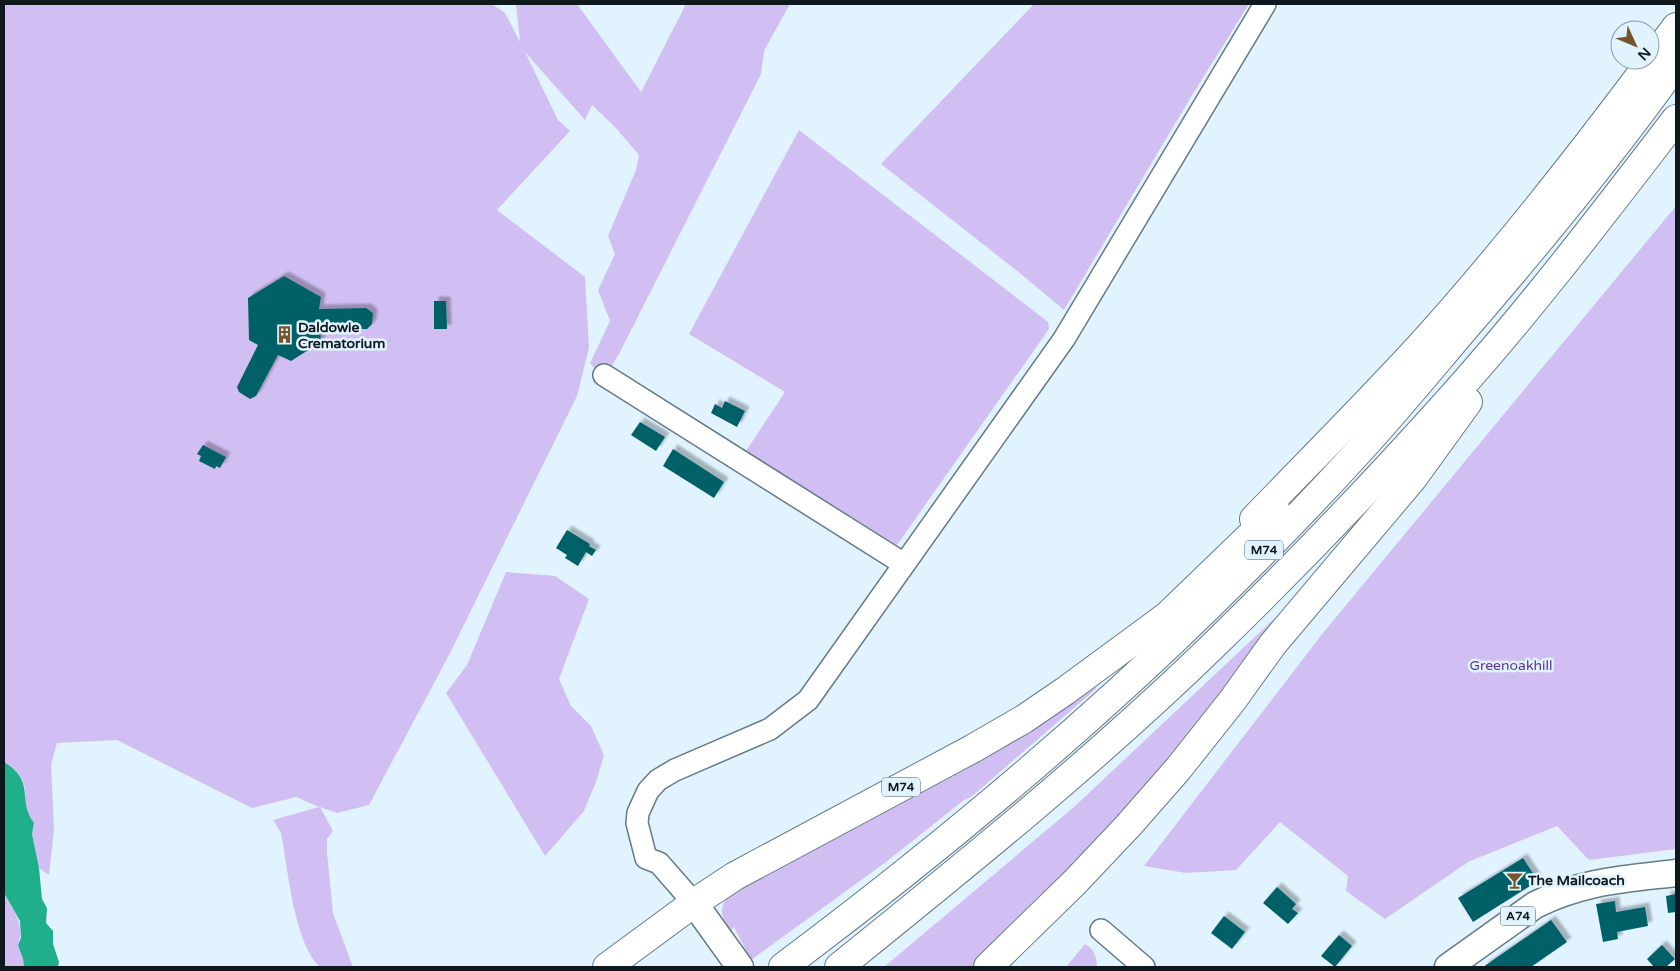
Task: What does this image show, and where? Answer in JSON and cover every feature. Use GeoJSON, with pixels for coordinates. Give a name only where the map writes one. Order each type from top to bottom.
{"type":"FeatureCollection","features":[{"type":"Feature","properties":{"kind":"highway","name":"M74"},"geometry":{"type":"LineString","coordinates":[[607,967],[694,903],[735,876],[1017,723],[1103,663],[1245,529],[1422,343],[1558,183],[1676,27]]}},
{"type":"Feature","properties":{"kind":"highway","name":"M74"},"geometry":{"type":"LineString","coordinates":[[782,967],[885,889],[1008,788],[1208,607],[1360,450],[1537,245],[1614,148],[1676,64]]}},
{"type":"Feature","properties":{"kind":"highway","name":"M74"},"geometry":{"type":"LineString","coordinates":[[837,967],[923,899],[1044,798],[1154,702],[1216,643],[1344,513],[1451,398],[1525,311],[1676,119]]}},
{"type":"Feature","properties":{"kind":"highway","name":"M74"},"geometry":{"type":"LineString","coordinates":[[988,967],[1075,882],[1178,769],[1232,701],[1273,644],[1413,478],[1496,362],[1582,250],[1676,119]]}},
{"type":"Feature","properties":{"kind":"highway"},"geometry":{"type":"LineString","coordinates":[[1103,663],[1167,616],[1251,536],[1537,245]]}},
{"type":"Feature","properties":{"kind":"main road","name":"A74"},"geometry":{"type":"LineString","coordinates":[[1448,967],[1535,904],[1551,896],[1597,882],[1676,873]]}},
{"type":"Feature","properties":{"kind":"main road"},"geometry":{"type":"LineString","coordinates":[[694,903],[736,961]]}},
{"type":"Feature","properties":{"kind":"street"},"geometry":{"type":"LineString","coordinates":[[694,903],[659,863],[646,858],[637,823],[641,803],[648,791],[658,780],[675,770],[770,729],[808,700],[1064,339],[1265,4]]}},
{"type":"Feature","properties":{"kind":"street"},"geometry":{"type":"LineString","coordinates":[[604,375],[904,564]]}},
{"type":"Feature","properties":{"kind":"street"},"geometry":{"type":"LineString","coordinates":[[1101,930],[1144,967]]}},
{"type":"Feature","properties":{"kind":"green space"},"geometry":{"type":"Polygon","coordinates":[[[4,4],[492,4],[505,13],[520,42],[516,4],[577,4],[641,92],[686,4],[790,4],[764,51],[761,74],[619,354],[608,372],[597,371],[590,363],[610,321],[598,290],[615,254],[608,236],[636,170],[639,155],[615,127],[592,105],[585,120],[525,52],[558,120],[570,131],[497,210],[585,277],[589,348],[577,396],[448,657],[369,805],[337,813],[320,807],[333,831],[327,839],[327,852],[333,913],[353,967],[320,967],[311,956],[298,924],[293,904],[281,833],[273,820],[319,807],[296,797],[252,808],[117,740],[57,743],[51,765],[54,829],[49,875],[39,868],[32,834],[34,823],[29,815],[24,784],[14,769],[4,762],[4,4]]]}},
{"type":"Feature","properties":{"kind":"green space"},"geometry":{"type":"Polygon","coordinates":[[[1034,4],[1249,4],[1191,97],[1064,310],[881,164],[1034,4]]]}},
{"type":"Feature","properties":{"kind":"green space"},"geometry":{"type":"Polygon","coordinates":[[[799,130],[1048,322],[1049,329],[897,545],[746,451],[785,392],[689,334],[799,130]]]}},
{"type":"Feature","properties":{"kind":"green space","name":"Greenoakhill"},"geometry":{"type":"Polygon","coordinates":[[[1676,206],[1676,849],[1589,860],[1557,826],[1468,862],[1385,919],[1346,891],[1348,876],[1280,822],[1236,870],[1186,873],[1144,866],[1323,633],[1676,206]]]}},
{"type":"Feature","properties":{"kind":"green space"},"geometry":{"type":"Polygon","coordinates":[[[506,572],[555,576],[589,599],[559,679],[571,706],[591,726],[604,755],[596,782],[584,811],[545,856],[446,693],[467,665],[506,572]]]}},
{"type":"Feature","properties":{"kind":"green space"},"geometry":{"type":"Polygon","coordinates":[[[1293,601],[1173,763],[978,967],[884,967],[1074,807],[1293,601]]]}},
{"type":"Feature","properties":{"kind":"green space"},"geometry":{"type":"Polygon","coordinates":[[[1092,686],[1097,688],[971,797],[964,800],[886,862],[751,960],[734,927],[731,931],[723,917],[722,908],[731,894],[967,769],[1092,686]]]}},
{"type":"Feature","properties":{"kind":"green space"},"geometry":{"type":"Polygon","coordinates":[[[4,893],[19,924],[20,937],[18,945],[24,967],[4,967],[4,893]]]}},
{"type":"Feature","properties":{"kind":"green space"},"geometry":{"type":"Polygon","coordinates":[[[1085,944],[1091,948],[1097,967],[1066,967],[1085,944]]]}},
{"type":"Feature","properties":{"kind":"shaded area"},"geometry":{"type":"Polygon","coordinates":[[[4,762],[20,776],[29,815],[34,823],[32,834],[39,868],[42,899],[47,908],[46,923],[53,931],[53,944],[59,962],[58,967],[24,967],[18,945],[21,938],[20,921],[4,893],[4,762]]]}},
{"type":"Feature","properties":{"kind":"building","name":"Daldowie Crematorium"},"geometry":{"type":"Polygon","coordinates":[[[284,276],[321,297],[319,309],[366,308],[373,313],[372,324],[367,329],[320,329],[321,342],[291,361],[278,355],[256,396],[250,399],[239,392],[237,387],[258,345],[249,340],[248,298],[284,276]]]}},
{"type":"Feature","properties":{"kind":"building"},"geometry":{"type":"Polygon","coordinates":[[[434,301],[446,301],[447,329],[434,329],[434,301]]]}},
{"type":"Feature","properties":{"kind":"building"},"geometry":{"type":"Polygon","coordinates":[[[725,401],[745,411],[737,427],[711,413],[715,404],[722,408],[725,401]]]}},
{"type":"Feature","properties":{"kind":"building"},"geometry":{"type":"Polygon","coordinates":[[[640,422],[665,437],[656,451],[631,435],[640,422]]]}},
{"type":"Feature","properties":{"kind":"building"},"geometry":{"type":"Polygon","coordinates":[[[203,445],[226,457],[220,468],[216,466],[215,469],[199,461],[201,456],[197,454],[203,445]]]}},
{"type":"Feature","properties":{"kind":"building"},"geometry":{"type":"Polygon","coordinates":[[[673,449],[724,482],[714,498],[663,466],[673,449]]]}},
{"type":"Feature","properties":{"kind":"building"},"geometry":{"type":"Polygon","coordinates":[[[567,530],[590,544],[589,546],[596,550],[592,556],[586,552],[578,566],[565,558],[567,555],[556,548],[567,530]]]}},
{"type":"Feature","properties":{"kind":"building"},"geometry":{"type":"Polygon","coordinates":[[[1523,858],[1538,881],[1473,922],[1458,898],[1523,858]]]}},
{"type":"Feature","properties":{"kind":"building"},"geometry":{"type":"Polygon","coordinates":[[[1277,887],[1296,904],[1292,909],[1298,913],[1288,924],[1263,903],[1277,887]]]}},
{"type":"Feature","properties":{"kind":"building"},"geometry":{"type":"Polygon","coordinates":[[[1676,894],[1676,912],[1668,913],[1666,896],[1676,894]]]}},
{"type":"Feature","properties":{"kind":"building"},"geometry":{"type":"Polygon","coordinates":[[[1615,901],[1616,912],[1645,907],[1648,926],[1617,932],[1618,939],[1603,942],[1596,904],[1615,901]]]}},
{"type":"Feature","properties":{"kind":"building"},"geometry":{"type":"Polygon","coordinates":[[[1224,916],[1245,932],[1232,949],[1211,933],[1224,916]]]}},
{"type":"Feature","properties":{"kind":"building"},"geometry":{"type":"Polygon","coordinates":[[[1551,920],[1567,942],[1531,967],[1483,967],[1551,920]]]}},
{"type":"Feature","properties":{"kind":"building"},"geometry":{"type":"Polygon","coordinates":[[[1339,935],[1352,946],[1335,967],[1321,956],[1339,935]]]}},
{"type":"Feature","properties":{"kind":"building"},"geometry":{"type":"Polygon","coordinates":[[[1662,945],[1675,959],[1666,967],[1654,967],[1647,959],[1662,945]]]}},
{"type":"Feature","properties":{"kind":"place","name":"Daldowie Crematorium"},"geometry":{"type":"Point","coordinates":[284,335]}},
{"type":"Feature","properties":{"kind":"place","name":"The Mailcoach"},"geometry":{"type":"Point","coordinates":[1514,880]}}]}
